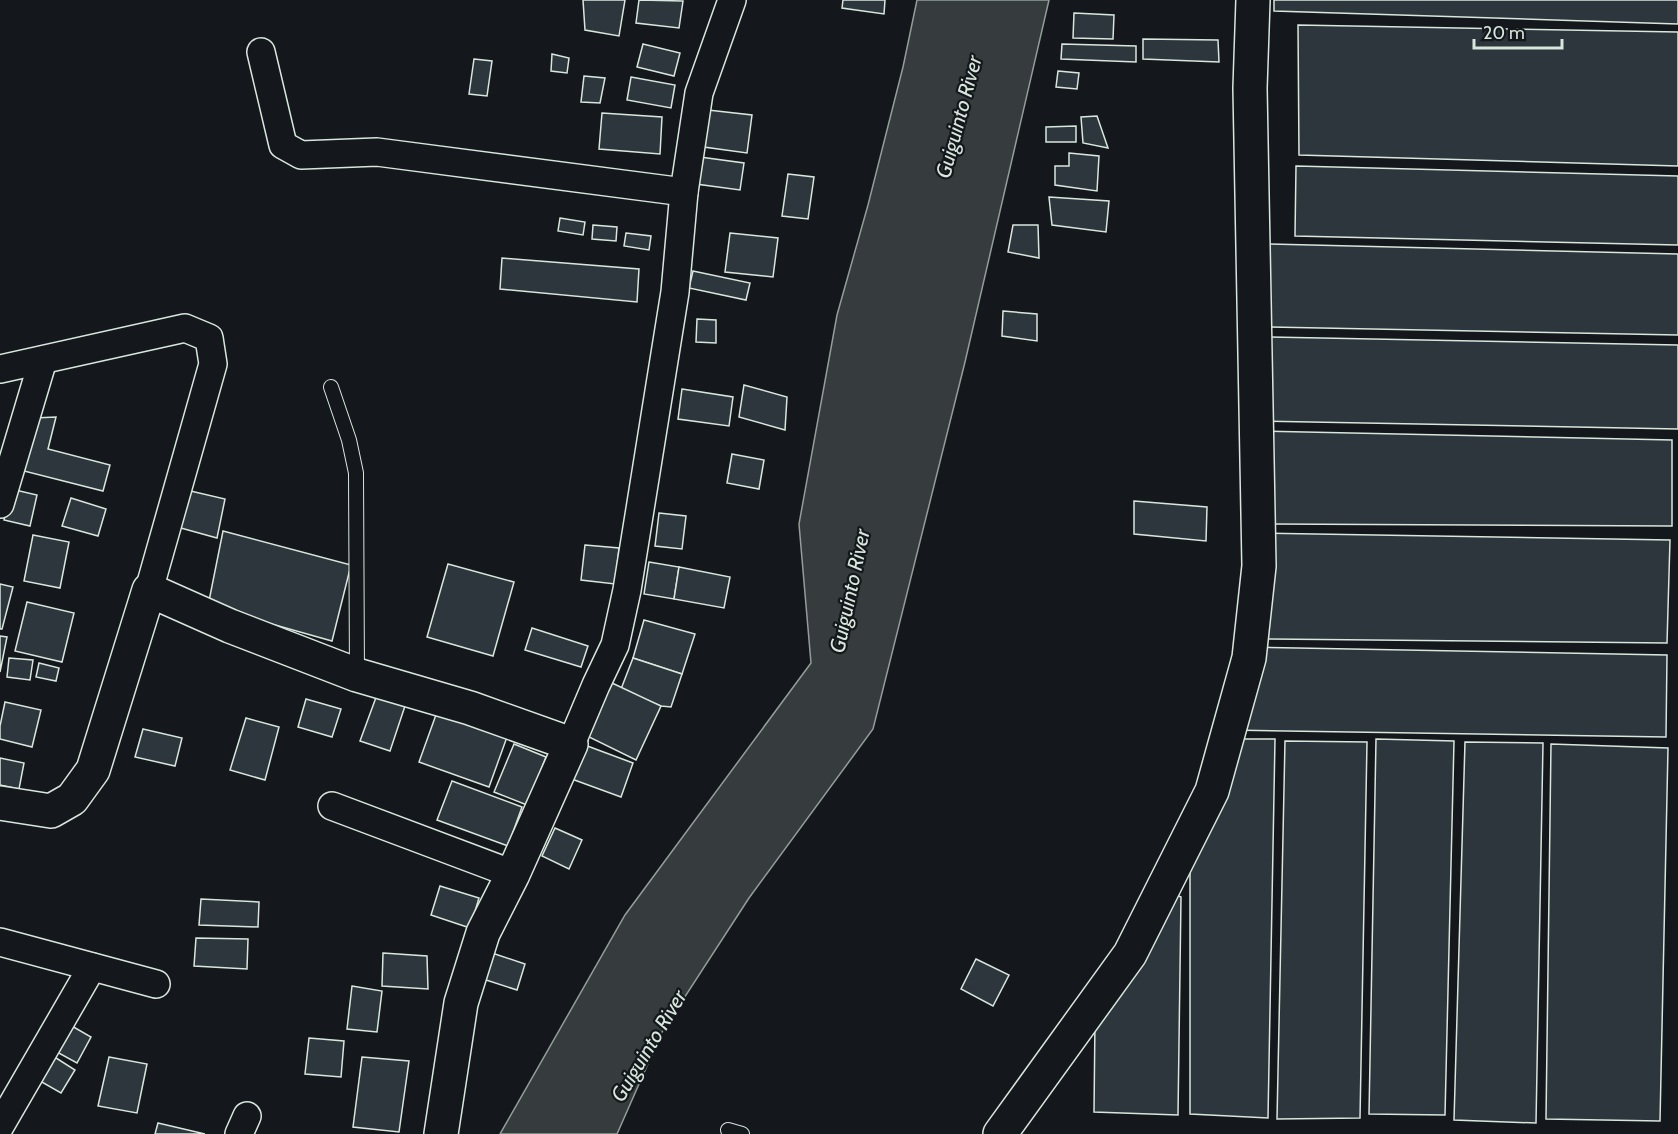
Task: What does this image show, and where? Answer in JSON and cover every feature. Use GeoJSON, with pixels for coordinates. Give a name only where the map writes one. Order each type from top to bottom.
{"type":"FeatureCollection","features":[{"type":"Feature","properties":{"kind":"street"},"geometry":{"type":"LineString","coordinates":[[441,1134],[461,1003],[483,933],[513,874],[615,645],[627,590],[675,292],[684,192],[699,93],[732,0]]}},
{"type":"Feature","properties":{"kind":"street"},"geometry":{"type":"LineString","coordinates":[[1000,1134],[1130,954],[1212,791],[1248,658],[1259,566],[1250,88],[1253,0]]}},
{"type":"Feature","properties":{"kind":"street"},"geometry":{"type":"LineString","coordinates":[[261,52],[283,145],[301,155],[377,152],[684,192]]}},
{"type":"Feature","properties":{"kind":"street"},"geometry":{"type":"LineString","coordinates":[[0,369],[185,328],[209,338],[213,364],[149,590],[93,770],[72,799],[51,811],[0,803]]}},
{"type":"Feature","properties":{"kind":"street"},"geometry":{"type":"LineString","coordinates":[[0,504],[43,360]]}},
{"type":"Feature","properties":{"kind":"street"},"geometry":{"type":"LineString","coordinates":[[149,590],[230,626],[357,675],[470,708],[571,744]]}},
{"type":"Feature","properties":{"kind":"street"},"geometry":{"type":"LineString","coordinates":[[332,806],[513,874]]}},
{"type":"Feature","properties":{"kind":"street"},"geometry":{"type":"LineString","coordinates":[[0,942],[156,984]]}},
{"type":"Feature","properties":{"kind":"street"},"geometry":{"type":"LineString","coordinates":[[0,1126],[92,967]]}},
{"type":"Feature","properties":{"kind":"lane"},"geometry":{"type":"LineString","coordinates":[[331,387],[349,440],[356,473],[357,675]]}},
{"type":"Feature","properties":{"kind":"water","name":"Guiguinto River"},"geometry":{"type":"Polygon","coordinates":[[[917,0],[1049,0],[965,362],[873,729],[749,898],[662,1032],[617,1134],[500,1134],[625,915],[811,663],[799,524],[837,315],[868,205],[903,67],[917,0]]]}},
{"type":"Feature","properties":{"kind":"building"},"geometry":{"type":"Polygon","coordinates":[[[583,0],[625,0],[619,36],[585,30],[583,0]]]}},
{"type":"Feature","properties":{"kind":"building"},"geometry":{"type":"Polygon","coordinates":[[[639,0],[683,1],[679,28],[636,23],[639,0]]]}},
{"type":"Feature","properties":{"kind":"building"},"geometry":{"type":"Polygon","coordinates":[[[843,0],[885,0],[884,14],[842,8],[843,0]]]}},
{"type":"Feature","properties":{"kind":"building"},"geometry":{"type":"Polygon","coordinates":[[[1274,0],[1678,0],[1678,24],[1274,11],[1274,0]]]}},
{"type":"Feature","properties":{"kind":"building"},"geometry":{"type":"Polygon","coordinates":[[[1074,13],[1114,15],[1113,39],[1073,38],[1074,13]]]}},
{"type":"Feature","properties":{"kind":"building"},"geometry":{"type":"Polygon","coordinates":[[[1298,25],[1678,32],[1678,166],[1299,155],[1298,25]]]}},
{"type":"Feature","properties":{"kind":"building"},"geometry":{"type":"Polygon","coordinates":[[[1143,39],[1218,40],[1219,62],[1143,59],[1143,39]]]}},
{"type":"Feature","properties":{"kind":"building"},"geometry":{"type":"Polygon","coordinates":[[[643,44],[680,53],[674,76],[637,67],[643,44]]]}},
{"type":"Feature","properties":{"kind":"building"},"geometry":{"type":"Polygon","coordinates":[[[1062,44],[1136,46],[1136,62],[1061,59],[1062,44]]]}},
{"type":"Feature","properties":{"kind":"building"},"geometry":{"type":"Polygon","coordinates":[[[552,54],[569,58],[567,73],[551,71],[552,54]]]}},
{"type":"Feature","properties":{"kind":"building"},"geometry":{"type":"Polygon","coordinates":[[[474,59],[492,61],[487,96],[469,94],[474,59]]]}},
{"type":"Feature","properties":{"kind":"building"},"geometry":{"type":"Polygon","coordinates":[[[1058,71],[1079,73],[1077,89],[1056,87],[1058,71]]]}},
{"type":"Feature","properties":{"kind":"building"},"geometry":{"type":"Polygon","coordinates":[[[584,76],[605,78],[600,103],[581,102],[584,76]]]}},
{"type":"Feature","properties":{"kind":"building"},"geometry":{"type":"Polygon","coordinates":[[[631,77],[675,85],[671,108],[627,100],[631,77]]]}},
{"type":"Feature","properties":{"kind":"building"},"geometry":{"type":"Polygon","coordinates":[[[708,110],[752,115],[747,153],[704,147],[708,110]]]}},
{"type":"Feature","properties":{"kind":"building"},"geometry":{"type":"Polygon","coordinates":[[[602,113],[662,117],[660,154],[599,149],[602,113]]]}},
{"type":"Feature","properties":{"kind":"building"},"geometry":{"type":"Polygon","coordinates":[[[1097,116],[1108,148],[1083,143],[1081,117],[1097,116]]]}},
{"type":"Feature","properties":{"kind":"building"},"geometry":{"type":"Polygon","coordinates":[[[1076,126],[1076,142],[1046,142],[1046,127],[1076,126]]]}},
{"type":"Feature","properties":{"kind":"building"},"geometry":{"type":"Polygon","coordinates":[[[1069,153],[1099,156],[1097,191],[1055,185],[1055,166],[1069,166],[1069,153]]]}},
{"type":"Feature","properties":{"kind":"building"},"geometry":{"type":"Polygon","coordinates":[[[700,157],[744,163],[740,190],[696,184],[700,157]]]}},
{"type":"Feature","properties":{"kind":"building"},"geometry":{"type":"Polygon","coordinates":[[[1296,166],[1678,176],[1678,245],[1295,236],[1296,166]]]}},
{"type":"Feature","properties":{"kind":"building"},"geometry":{"type":"Polygon","coordinates":[[[788,174],[814,177],[808,219],[782,216],[788,174]]]}},
{"type":"Feature","properties":{"kind":"building"},"geometry":{"type":"Polygon","coordinates":[[[1049,197],[1109,201],[1106,232],[1052,225],[1049,197]]]}},
{"type":"Feature","properties":{"kind":"building"},"geometry":{"type":"Polygon","coordinates":[[[560,218],[585,222],[583,235],[558,231],[560,218]]]}},
{"type":"Feature","properties":{"kind":"building"},"geometry":{"type":"Polygon","coordinates":[[[593,225],[617,227],[616,241],[592,239],[593,225]]]}},
{"type":"Feature","properties":{"kind":"building"},"geometry":{"type":"Polygon","coordinates":[[[1013,225],[1038,225],[1039,258],[1008,252],[1013,225]]]}},
{"type":"Feature","properties":{"kind":"building"},"geometry":{"type":"Polygon","coordinates":[[[626,233],[651,236],[649,250],[624,246],[626,233]]]}},
{"type":"Feature","properties":{"kind":"building"},"geometry":{"type":"Polygon","coordinates":[[[730,233],[778,238],[773,277],[725,272],[730,233]]]}},
{"type":"Feature","properties":{"kind":"building"},"geometry":{"type":"Polygon","coordinates":[[[1267,244],[1678,254],[1678,335],[1266,327],[1267,244]]]}},
{"type":"Feature","properties":{"kind":"building"},"geometry":{"type":"Polygon","coordinates":[[[502,258],[639,269],[637,302],[500,289],[502,258]]]}},
{"type":"Feature","properties":{"kind":"building"},"geometry":{"type":"Polygon","coordinates":[[[693,271],[750,283],[746,300],[689,288],[693,271]]]}},
{"type":"Feature","properties":{"kind":"building"},"geometry":{"type":"Polygon","coordinates":[[[1003,311],[1037,314],[1037,341],[1002,336],[1003,311]]]}},
{"type":"Feature","properties":{"kind":"building"},"geometry":{"type":"Polygon","coordinates":[[[697,319],[716,320],[716,343],[696,342],[697,319]]]}},
{"type":"Feature","properties":{"kind":"building"},"geometry":{"type":"Polygon","coordinates":[[[1264,337],[1678,345],[1678,429],[1256,421],[1264,337]]]}},
{"type":"Feature","properties":{"kind":"building"},"geometry":{"type":"Polygon","coordinates":[[[744,385],[787,397],[785,430],[739,417],[744,385]]]}},
{"type":"Feature","properties":{"kind":"building"},"geometry":{"type":"Polygon","coordinates":[[[682,389],[733,397],[729,426],[678,419],[682,389]]]}},
{"type":"Feature","properties":{"kind":"building"},"geometry":{"type":"Polygon","coordinates":[[[56,417],[48,449],[110,465],[103,491],[24,471],[34,418],[56,417]]]}},
{"type":"Feature","properties":{"kind":"building"},"geometry":{"type":"Polygon","coordinates":[[[1264,431],[1672,440],[1672,526],[1266,524],[1264,431]]]}},
{"type":"Feature","properties":{"kind":"building"},"geometry":{"type":"Polygon","coordinates":[[[732,454],[764,460],[759,489],[727,483],[732,454]]]}},
{"type":"Feature","properties":{"kind":"building"},"geometry":{"type":"Polygon","coordinates":[[[11,489],[37,495],[30,526],[4,520],[11,489]]]}},
{"type":"Feature","properties":{"kind":"building"},"geometry":{"type":"Polygon","coordinates":[[[182,489],[225,499],[217,538],[170,525],[182,489]]]}},
{"type":"Feature","properties":{"kind":"building"},"geometry":{"type":"Polygon","coordinates":[[[71,498],[106,509],[98,536],[62,526],[71,498]]]}},
{"type":"Feature","properties":{"kind":"building"},"geometry":{"type":"Polygon","coordinates":[[[1134,501],[1207,507],[1206,541],[1134,534],[1134,501]]]}},
{"type":"Feature","properties":{"kind":"building"},"geometry":{"type":"Polygon","coordinates":[[[659,513],[686,516],[682,549],[655,546],[659,513]]]}},
{"type":"Feature","properties":{"kind":"building"},"geometry":{"type":"Polygon","coordinates":[[[223,531],[351,565],[332,641],[208,606],[223,531]]]}},
{"type":"Feature","properties":{"kind":"building"},"geometry":{"type":"Polygon","coordinates":[[[1258,533],[1670,540],[1667,643],[1263,639],[1258,533]]]}},
{"type":"Feature","properties":{"kind":"building"},"geometry":{"type":"Polygon","coordinates":[[[33,535],[69,542],[60,588],[24,581],[33,535]]]}},
{"type":"Feature","properties":{"kind":"building"},"geometry":{"type":"Polygon","coordinates":[[[585,545],[619,548],[615,584],[581,580],[585,545]]]}},
{"type":"Feature","properties":{"kind":"building"},"geometry":{"type":"Polygon","coordinates":[[[649,562],[679,567],[674,599],[644,594],[649,562]]]}},
{"type":"Feature","properties":{"kind":"building"},"geometry":{"type":"Polygon","coordinates":[[[448,564],[514,582],[493,656],[427,637],[448,564]]]}},
{"type":"Feature","properties":{"kind":"building"},"geometry":{"type":"Polygon","coordinates":[[[679,567],[730,577],[724,608],[674,599],[679,567]]]}},
{"type":"Feature","properties":{"kind":"building"},"geometry":{"type":"Polygon","coordinates":[[[0,584],[13,587],[2,629],[0,629],[0,584]]]}},
{"type":"Feature","properties":{"kind":"building"},"geometry":{"type":"Polygon","coordinates":[[[27,602],[74,613],[62,662],[15,651],[27,602]]]}},
{"type":"Feature","properties":{"kind":"building"},"geometry":{"type":"Polygon","coordinates":[[[644,620],[695,634],[682,674],[633,658],[644,620]]]}},
{"type":"Feature","properties":{"kind":"building"},"geometry":{"type":"Polygon","coordinates":[[[532,628],[588,646],[581,667],[525,650],[532,628]]]}},
{"type":"Feature","properties":{"kind":"building"},"geometry":{"type":"Polygon","coordinates":[[[0,636],[7,637],[0,672],[0,636]]]}},
{"type":"Feature","properties":{"kind":"building"},"geometry":{"type":"Polygon","coordinates":[[[1249,647],[1667,655],[1666,737],[1229,730],[1249,647]]]}},
{"type":"Feature","properties":{"kind":"building"},"geometry":{"type":"Polygon","coordinates":[[[9,658],[33,660],[30,680],[7,677],[9,658]]]}},
{"type":"Feature","properties":{"kind":"building"},"geometry":{"type":"Polygon","coordinates":[[[633,658],[682,674],[671,707],[661,706],[621,689],[633,658]]]}},
{"type":"Feature","properties":{"kind":"building"},"geometry":{"type":"Polygon","coordinates":[[[39,663],[59,668],[56,681],[36,677],[39,663]]]}},
{"type":"Feature","properties":{"kind":"building"},"geometry":{"type":"Polygon","coordinates":[[[612,683],[661,706],[636,760],[587,736],[612,683]]]}},
{"type":"Feature","properties":{"kind":"building"},"geometry":{"type":"Polygon","coordinates":[[[378,692],[407,700],[390,751],[360,741],[378,692]]]}},
{"type":"Feature","properties":{"kind":"building"},"geometry":{"type":"Polygon","coordinates":[[[306,699],[341,709],[332,737],[298,727],[306,699]]]}},
{"type":"Feature","properties":{"kind":"building"},"geometry":{"type":"Polygon","coordinates":[[[5,702],[41,710],[32,747],[0,739],[5,702]]]}},
{"type":"Feature","properties":{"kind":"building"},"geometry":{"type":"Polygon","coordinates":[[[437,712],[507,737],[489,787],[419,762],[437,712]]]}},
{"type":"Feature","properties":{"kind":"building"},"geometry":{"type":"Polygon","coordinates":[[[246,718],[279,727],[265,780],[230,770],[246,718]]]}},
{"type":"Feature","properties":{"kind":"building"},"geometry":{"type":"Polygon","coordinates":[[[143,729],[182,738],[175,766],[135,757],[143,729]]]}},
{"type":"Feature","properties":{"kind":"building"},"geometry":{"type":"Polygon","coordinates":[[[1236,739],[1275,739],[1268,1118],[1190,1114],[1190,850],[1236,739]]]}},
{"type":"Feature","properties":{"kind":"building"},"geometry":{"type":"Polygon","coordinates":[[[1376,739],[1454,741],[1445,1115],[1369,1114],[1376,739]]]}},
{"type":"Feature","properties":{"kind":"building"},"geometry":{"type":"Polygon","coordinates":[[[1285,741],[1367,742],[1360,1118],[1277,1119],[1285,741]]]}},
{"type":"Feature","properties":{"kind":"building"},"geometry":{"type":"Polygon","coordinates":[[[1465,742],[1543,743],[1536,1123],[1454,1120],[1465,742]]]}},
{"type":"Feature","properties":{"kind":"building"},"geometry":{"type":"Polygon","coordinates":[[[514,744],[546,757],[527,805],[494,792],[514,744]]]}},
{"type":"Feature","properties":{"kind":"building"},"geometry":{"type":"Polygon","coordinates":[[[582,744],[633,763],[621,797],[569,778],[582,744]]]}},
{"type":"Feature","properties":{"kind":"building"},"geometry":{"type":"Polygon","coordinates":[[[1551,744],[1668,748],[1660,1121],[1546,1119],[1551,744]]]}},
{"type":"Feature","properties":{"kind":"building"},"geometry":{"type":"Polygon","coordinates":[[[0,758],[24,763],[19,789],[0,785],[0,758]]]}},
{"type":"Feature","properties":{"kind":"building"},"geometry":{"type":"Polygon","coordinates":[[[452,781],[522,807],[508,846],[437,820],[452,781]]]}},
{"type":"Feature","properties":{"kind":"building"},"geometry":{"type":"Polygon","coordinates":[[[555,828],[582,840],[569,869],[542,856],[555,828]]]}},
{"type":"Feature","properties":{"kind":"building"},"geometry":{"type":"Polygon","coordinates":[[[440,886],[479,898],[470,928],[431,915],[440,886]]]}},
{"type":"Feature","properties":{"kind":"building"},"geometry":{"type":"Polygon","coordinates":[[[1163,889],[1181,897],[1178,1115],[1094,1112],[1095,1019],[1163,889]]]}},
{"type":"Feature","properties":{"kind":"building"},"geometry":{"type":"Polygon","coordinates":[[[201,899],[259,902],[258,927],[199,925],[201,899]]]}},
{"type":"Feature","properties":{"kind":"building"},"geometry":{"type":"Polygon","coordinates":[[[196,938],[248,939],[247,969],[194,966],[196,938]]]}},
{"type":"Feature","properties":{"kind":"building"},"geometry":{"type":"Polygon","coordinates":[[[383,953],[427,956],[428,989],[382,986],[383,953]]]}},
{"type":"Feature","properties":{"kind":"building"},"geometry":{"type":"Polygon","coordinates":[[[492,953],[525,964],[517,990],[483,979],[492,953]]]}},
{"type":"Feature","properties":{"kind":"building"},"geometry":{"type":"Polygon","coordinates":[[[976,959],[1009,975],[993,1006],[961,989],[976,959]]]}},
{"type":"Feature","properties":{"kind":"building"},"geometry":{"type":"Polygon","coordinates":[[[352,986],[382,991],[377,1032],[347,1029],[352,986]]]}},
{"type":"Feature","properties":{"kind":"building"},"geometry":{"type":"Polygon","coordinates":[[[58,1018],[91,1037],[77,1063],[44,1045],[58,1018]]]}},
{"type":"Feature","properties":{"kind":"building"},"geometry":{"type":"Polygon","coordinates":[[[309,1038],[344,1041],[341,1077],[305,1074],[309,1038]]]}},
{"type":"Feature","properties":{"kind":"building"},"geometry":{"type":"Polygon","coordinates":[[[42,1049],[75,1070],[61,1093],[26,1073],[42,1049]]]}},
{"type":"Feature","properties":{"kind":"building"},"geometry":{"type":"Polygon","coordinates":[[[109,1057],[147,1064],[137,1113],[98,1106],[109,1057]]]}},
{"type":"Feature","properties":{"kind":"building"},"geometry":{"type":"Polygon","coordinates":[[[362,1057],[409,1061],[399,1132],[353,1127],[362,1057]]]}},
{"type":"Feature","properties":{"kind":"building"},"geometry":{"type":"Polygon","coordinates":[[[158,1123],[205,1134],[155,1134],[158,1123]]]}}]}
